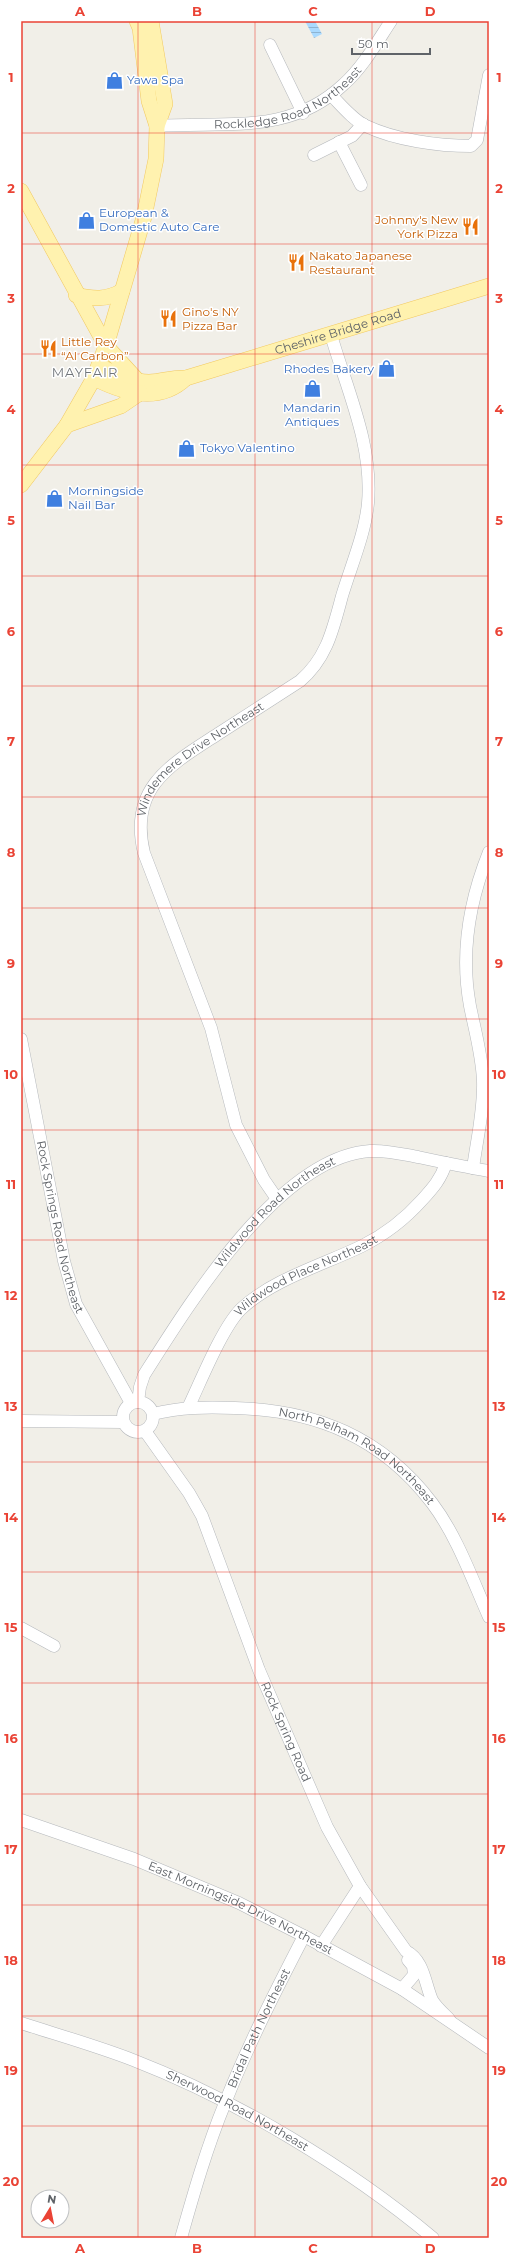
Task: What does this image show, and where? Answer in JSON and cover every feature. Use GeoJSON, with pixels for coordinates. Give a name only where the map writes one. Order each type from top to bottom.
{"type":"FeatureCollection","features":[{"type":"Feature","properties":{"kind":"main road"},"geometry":{"type":"LineString","coordinates":[[137,21],[140,28],[149,101],[157,126]]}},
{"type":"Feature","properties":{"kind":"main road"},"geometry":{"type":"LineString","coordinates":[[21,485],[66,425],[96,372],[106,346],[150,192],[156,159],[157,126],[165,104],[152,21]]}},
{"type":"Feature","properties":{"kind":"main road"},"geometry":{"type":"LineString","coordinates":[[21,191],[76,295],[106,346],[138,387]]}},
{"type":"Feature","properties":{"kind":"main road","name":"Cheshire Bridge Road"},"geometry":{"type":"LineString","coordinates":[[138,387],[177,386],[186,378],[489,286]]}},
{"type":"Feature","properties":{"kind":"main road"},"geometry":{"type":"LineString","coordinates":[[76,295],[89,298],[102,298],[113,297],[122,291]]}},
{"type":"Feature","properties":{"kind":"main road"},"geometry":{"type":"LineString","coordinates":[[96,372],[122,392],[138,387]]}},
{"type":"Feature","properties":{"kind":"main road"},"geometry":{"type":"LineString","coordinates":[[66,425],[121,406],[138,387]]}},
{"type":"Feature","properties":{"kind":"street","name":"Rockledge Road Northeast"},"geometry":{"type":"LineString","coordinates":[[157,126],[271,122],[303,113],[345,84],[368,56],[391,21]]}},
{"type":"Feature","properties":{"kind":"street"},"geometry":{"type":"LineString","coordinates":[[270,45],[303,113]]}},
{"type":"Feature","properties":{"kind":"street"},"geometry":{"type":"LineString","coordinates":[[331,95],[363,124],[405,139],[452,146],[472,146],[477,140],[489,75]]}},
{"type":"Feature","properties":{"kind":"street"},"geometry":{"type":"LineString","coordinates":[[314,155],[352,136],[363,124]]}},
{"type":"Feature","properties":{"kind":"street"},"geometry":{"type":"LineString","coordinates":[[339,142],[360,185]]}},
{"type":"Feature","properties":{"kind":"street","name":"Windemere Drive Northeast"},"geometry":{"type":"LineString","coordinates":[[277,1199],[264,1180],[236,1125],[211,1028],[144,854],[140,824],[148,794],[164,771],[300,681],[317,664],[328,644],[364,524],[369,484],[364,441],[331,335]]}},
{"type":"Feature","properties":{"kind":"street"},"geometry":{"type":"LineString","coordinates":[[472,1168],[481,1112],[483,1081],[480,1049],[466,981],[466,956],[472,900],[489,852]]}},
{"type":"Feature","properties":{"kind":"street","name":"Rock Springs Road Northeast"},"geometry":{"type":"LineString","coordinates":[[21,1040],[64,1261],[76,1304],[135,1402]]}},
{"type":"Feature","properties":{"kind":"street","name":"Wildwood Road Northeast"},"geometry":{"type":"LineString","coordinates":[[135,1402],[144,1375],[180,1318],[228,1253],[277,1199],[319,1167],[336,1158],[353,1153],[388,1151],[489,1171]]}},
{"type":"Feature","properties":{"kind":"street","name":"Wildwood Place Northeast"},"geometry":{"type":"LineString","coordinates":[[188,1408],[230,1324],[241,1310],[289,1278],[362,1246],[390,1229],[413,1210],[437,1183],[442,1175],[446,1162]]}},
{"type":"Feature","properties":{"kind":"street"},"geometry":{"type":"LineString","coordinates":[[135,1402],[148,1405],[153,1414],[152,1424],[145,1431],[138,1432],[130,1430],[124,1422],[123,1412],[135,1402]]}},
{"type":"Feature","properties":{"kind":"street","name":"North Pelham Road Northeast"},"geometry":{"type":"LineString","coordinates":[[153,1414],[188,1408],[254,1408],[294,1414],[326,1423],[369,1443],[392,1460],[411,1478],[433,1504],[451,1533],[489,1617]]}},
{"type":"Feature","properties":{"kind":"street"},"geometry":{"type":"LineString","coordinates":[[21,1420],[124,1422]]}},
{"type":"Feature","properties":{"kind":"street","name":"Rock Spring Road"},"geometry":{"type":"LineString","coordinates":[[145,1431],[190,1493],[202,1516],[285,1734],[327,1827],[360,1886],[406,1951],[411,1954],[418,1963],[433,2002],[449,2019]]}},
{"type":"Feature","properties":{"kind":"street"},"geometry":{"type":"LineString","coordinates":[[21,1628],[54,1646]]}},
{"type":"Feature","properties":{"kind":"street","name":"East Morningside Drive Northeast"},"geometry":{"type":"LineString","coordinates":[[21,1820],[76,1838],[180,1878],[304,1936],[402,1989],[449,2019]]}},
{"type":"Feature","properties":{"kind":"street"},"geometry":{"type":"LineString","coordinates":[[321,1946],[360,1886]]}},
{"type":"Feature","properties":{"kind":"street","name":"Bridal Path Northeast"},"geometry":{"type":"LineString","coordinates":[[181,2238],[201,2170],[225,2103],[268,2005],[304,1936]]}},
{"type":"Feature","properties":{"kind":"street"},"geometry":{"type":"LineString","coordinates":[[402,1989],[414,1975],[413,1966],[407,1959],[406,1951]]}},
{"type":"Feature","properties":{"kind":"street"},"geometry":{"type":"LineString","coordinates":[[449,2019],[489,2048]]}},
{"type":"Feature","properties":{"kind":"street","name":"Sherwood Road Northeast"},"geometry":{"type":"LineString","coordinates":[[21,2023],[133,2060],[225,2103],[288,2137],[352,2177],[433,2238]]}},
{"type":"Feature","properties":{"kind":"water"},"geometry":{"type":"Polygon","coordinates":[[[305,21],[315,21],[322,34],[314,38],[305,21]]]}},
{"type":"Feature","properties":{"kind":"place","name":"Yawa Spa"},"geometry":{"type":"Point","coordinates":[114,80]}},
{"type":"Feature","properties":{"kind":"place","name":"European & Domestic Auto Care"},"geometry":{"type":"Point","coordinates":[86,220]}},
{"type":"Feature","properties":{"kind":"place","name":"Johnny's New York Pizza"},"geometry":{"type":"Point","coordinates":[471,227]}},
{"type":"Feature","properties":{"kind":"place","name":"Nakato Japanese Restaurant"},"geometry":{"type":"Point","coordinates":[296,263]}},
{"type":"Feature","properties":{"kind":"place","name":"Gino's NY Pizza Bar"},"geometry":{"type":"Point","coordinates":[169,319]}},
{"type":"Feature","properties":{"kind":"place","name":"Little Rey “Al Carbon”"},"geometry":{"type":"Point","coordinates":[48,349]}},
{"type":"Feature","properties":{"kind":"place","name":"Rhodes Bakery"},"geometry":{"type":"Point","coordinates":[387,369]}},
{"type":"Feature","properties":{"kind":"place","name":"Mandarin Antiques"},"geometry":{"type":"Point","coordinates":[312,389]}},
{"type":"Feature","properties":{"kind":"place","name":"Tokyo Valentino"},"geometry":{"type":"Point","coordinates":[187,448]}},
{"type":"Feature","properties":{"kind":"place","name":"Morningside Nail Bar"},"geometry":{"type":"Point","coordinates":[55,498]}},
{"type":"Feature","properties":{"kind":"district","name":"MAYFAIR"},"geometry":{"type":"Point","coordinates":[85,372]}}]}
